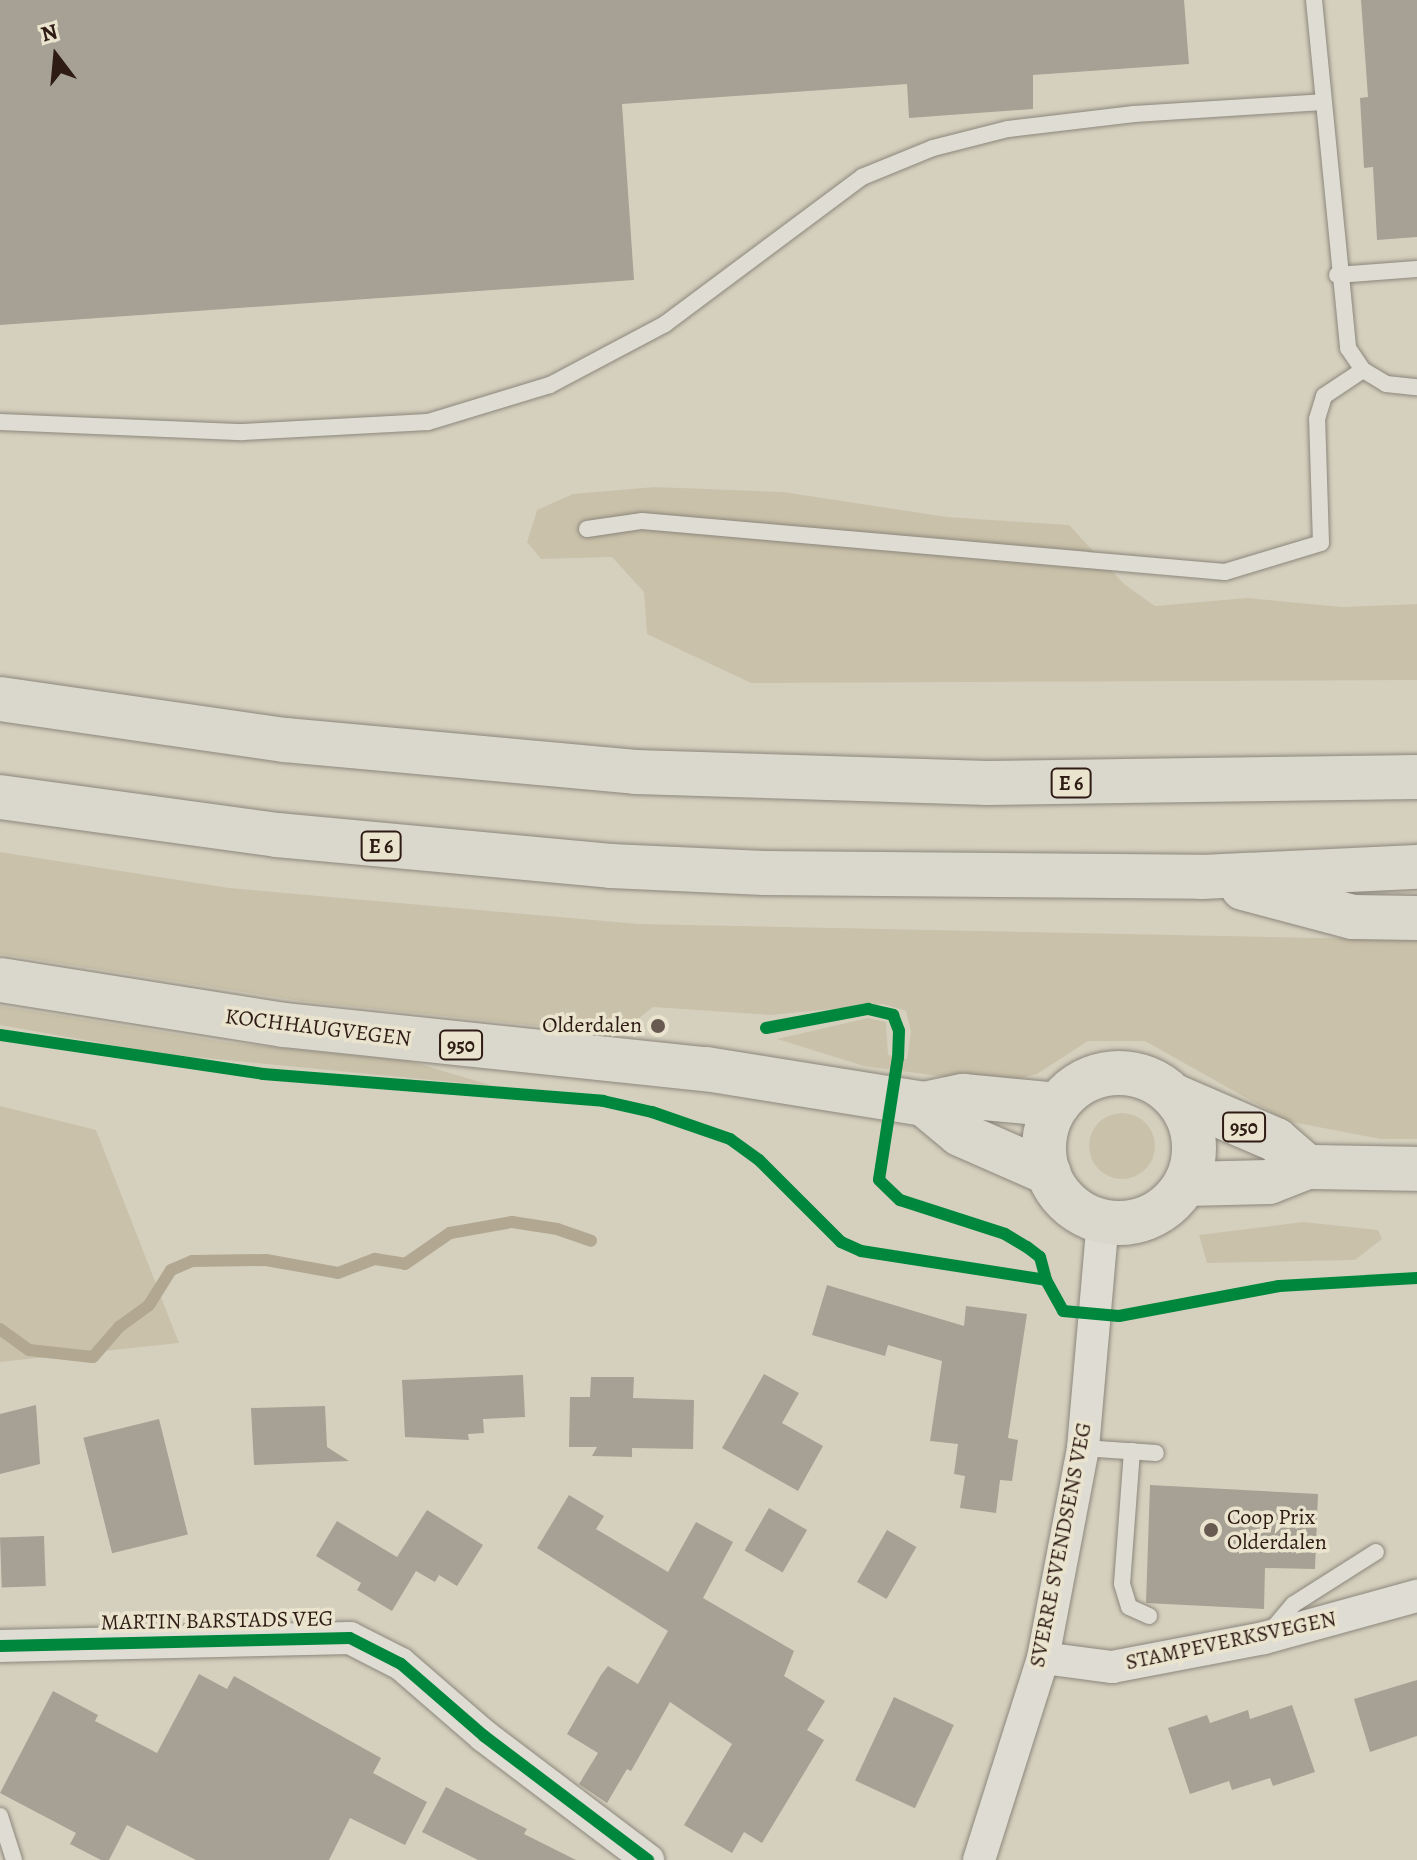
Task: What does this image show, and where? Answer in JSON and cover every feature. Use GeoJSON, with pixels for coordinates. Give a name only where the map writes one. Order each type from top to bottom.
{"type":"FeatureCollection","features":[{"type":"Feature","properties":{"kind":"main road","name":"E 6"},"geometry":{"type":"LineString","coordinates":[[0,699],[285,740],[636,772],[988,783],[1417,777]]}},
{"type":"Feature","properties":{"kind":"main road","name":"E 6"},"geometry":{"type":"LineString","coordinates":[[0,797],[277,835],[611,866],[764,873],[1202,877],[1417,867]]}},
{"type":"Feature","properties":{"kind":"main road","name":"E 6"},"geometry":{"type":"LineString","coordinates":[[1202,877],[1353,917],[1417,918]]}},
{"type":"Feature","properties":{"kind":"main road","name":"KOCHHAUGVEGEN"},"geometry":{"type":"LineString","coordinates":[[0,980],[284,1025],[706,1069],[924,1104],[963,1096],[1058,1105]]}},
{"type":"Feature","properties":{"kind":"main road","name":"950"},"geometry":{"type":"LineString","coordinates":[[1058,1105],[1093,1078],[1114,1073],[1137,1075],[1174,1096],[1276,1140],[1307,1167]]}},
{"type":"Feature","properties":{"kind":"main road","name":"950"},"geometry":{"type":"LineString","coordinates":[[1174,1096],[1194,1138],[1186,1184]]}},
{"type":"Feature","properties":{"kind":"main road"},"geometry":{"type":"LineString","coordinates":[[924,1104],[960,1134],[1049,1173]]}},
{"type":"Feature","properties":{"kind":"main road"},"geometry":{"type":"LineString","coordinates":[[1058,1105],[1045,1138],[1049,1173],[1069,1204],[1103,1221],[1142,1220],[1159,1212],[1186,1184],[1269,1182],[1307,1167],[1417,1169]]}},
{"type":"Feature","properties":{"kind":"street","name":"SVERRE SVENDSENS VEG"},"geometry":{"type":"LineString","coordinates":[[979,1860],[1043,1658],[1083,1448],[1103,1221]]}},
{"type":"Feature","properties":{"kind":"street","name":"STAMPEVERKSVEGEN"},"geometry":{"type":"LineString","coordinates":[[1043,1658],[1112,1667],[1270,1625],[1417,1596]]}},
{"type":"Feature","properties":{"kind":"street","name":"MARTIN BARSTADS VEG"},"geometry":{"type":"LineString","coordinates":[[0,1646],[350,1638],[401,1664],[484,1736],[648,1860]]}},
{"type":"Feature","properties":{"kind":"lane"},"geometry":{"type":"LineString","coordinates":[[1314,0],[1337,275],[1348,348],[1363,370],[1386,384],[1417,387]]}},
{"type":"Feature","properties":{"kind":"lane"},"geometry":{"type":"LineString","coordinates":[[0,422],[243,432],[428,422],[550,385],[665,324],[862,177],[933,148],[1008,129],[1134,114],[1323,102]]}},
{"type":"Feature","properties":{"kind":"lane"},"geometry":{"type":"LineString","coordinates":[[1337,275],[1417,269]]}},
{"type":"Feature","properties":{"kind":"lane"},"geometry":{"type":"LineString","coordinates":[[587,529],[642,521],[776,537],[1225,572],[1321,543],[1317,419],[1324,396],[1363,370]]}},
{"type":"Feature","properties":{"kind":"lane"},"geometry":{"type":"LineString","coordinates":[[1083,1448],[1156,1453]]}},
{"type":"Feature","properties":{"kind":"lane"},"geometry":{"type":"LineString","coordinates":[[1132,1451],[1122,1584],[1129,1607],[1149,1616]]}},
{"type":"Feature","properties":{"kind":"lane"},"geometry":{"type":"LineString","coordinates":[[1270,1625],[1294,1604],[1376,1552]]}},
{"type":"Feature","properties":{"kind":"lane"},"geometry":{"type":"LineString","coordinates":[[0,1816],[14,1860]]}},
{"type":"Feature","properties":{"kind":"shaded area"},"geometry":{"type":"Polygon","coordinates":[[[654,487],[783,492],[947,517],[1069,525],[1124,584],[1155,606],[1247,598],[1343,607],[1417,604],[1417,680],[751,683],[647,634],[644,592],[612,557],[541,559],[527,542],[537,510],[573,494],[654,487]]]}},
{"type":"Feature","properties":{"kind":"shaded area"},"geometry":{"type":"Polygon","coordinates":[[[0,852],[229,888],[639,924],[1417,940],[1417,1139],[1380,1139],[1287,1121],[1145,1041],[1088,1041],[1037,1074],[998,1084],[864,1066],[777,1039],[868,1018],[886,1022],[888,1055],[907,1059],[911,1032],[906,1011],[883,1004],[771,1015],[653,1007],[633,1023],[577,1030],[301,1001],[0,954],[0,852]]]}},
{"type":"Feature","properties":{"kind":"shaded area"},"geometry":{"type":"Polygon","coordinates":[[[0,1006],[232,1043],[410,1061],[493,1086],[163,1054],[0,1025],[0,1006]]]}},
{"type":"Feature","properties":{"kind":"shaded area"},"geometry":{"type":"Polygon","coordinates":[[[0,1106],[96,1130],[179,1343],[0,1362],[0,1106]]]}},
{"type":"Feature","properties":{"kind":"shaded area"},"geometry":{"type":"Polygon","coordinates":[[[1115,1113],[1129,1113],[1141,1118],[1150,1127],[1155,1146],[1153,1159],[1146,1170],[1129,1179],[1115,1179],[1103,1174],[1094,1165],[1089,1153],[1089,1139],[1094,1127],[1103,1118],[1115,1113]]]}},
{"type":"Feature","properties":{"kind":"shaded area"},"geometry":{"type":"Polygon","coordinates":[[[1303,1222],[1378,1230],[1382,1239],[1355,1260],[1207,1263],[1199,1235],[1303,1222]]]}},
{"type":"Feature","properties":{"kind":"building"},"geometry":{"type":"Polygon","coordinates":[[[0,0],[1184,0],[1189,64],[1033,75],[1033,109],[909,118],[907,84],[622,104],[634,280],[0,325],[0,0]]]}},
{"type":"Feature","properties":{"kind":"building"},"geometry":{"type":"Polygon","coordinates":[[[1361,0],[1417,0],[1417,237],[1377,240],[1373,167],[1364,168],[1360,98],[1368,97],[1361,0]]]}},
{"type":"Feature","properties":{"kind":"building"},"geometry":{"type":"Polygon","coordinates":[[[827,1285],[964,1326],[966,1306],[1027,1314],[1008,1438],[1018,1440],[1012,1481],[1000,1480],[996,1513],[960,1508],[965,1476],[954,1474],[958,1444],[930,1441],[942,1361],[888,1345],[885,1356],[812,1335],[827,1285]]]}},
{"type":"Feature","properties":{"kind":"building"},"geometry":{"type":"Polygon","coordinates":[[[764,1374],[799,1393],[782,1423],[823,1446],[798,1491],[722,1448],[764,1374]]]}},
{"type":"Feature","properties":{"kind":"building"},"geometry":{"type":"Polygon","coordinates":[[[523,1375],[525,1417],[483,1419],[484,1433],[468,1434],[469,1440],[405,1437],[402,1380],[523,1375]]]}},
{"type":"Feature","properties":{"kind":"building"},"geometry":{"type":"Polygon","coordinates":[[[591,1377],[634,1377],[633,1398],[694,1400],[693,1449],[632,1448],[632,1457],[592,1456],[597,1447],[569,1447],[570,1397],[590,1397],[591,1377]]]}},
{"type":"Feature","properties":{"kind":"building"},"geometry":{"type":"Polygon","coordinates":[[[36,1405],[40,1464],[0,1474],[0,1414],[36,1405]]]}},
{"type":"Feature","properties":{"kind":"building"},"geometry":{"type":"Polygon","coordinates":[[[325,1406],[327,1447],[349,1461],[254,1465],[251,1408],[325,1406]]]}},
{"type":"Feature","properties":{"kind":"building"},"geometry":{"type":"Polygon","coordinates":[[[159,1419],[188,1534],[112,1553],[83,1438],[159,1419]]]}},
{"type":"Feature","properties":{"kind":"building"},"geometry":{"type":"Polygon","coordinates":[[[1150,1485],[1318,1494],[1315,1569],[1265,1568],[1264,1609],[1146,1603],[1150,1485]]]}},
{"type":"Feature","properties":{"kind":"building"},"geometry":{"type":"Polygon","coordinates":[[[569,1495],[604,1516],[596,1529],[668,1572],[696,1522],[733,1542],[703,1598],[794,1651],[784,1676],[825,1701],[807,1730],[824,1740],[762,1843],[744,1832],[732,1853],[684,1825],[732,1744],[670,1702],[631,1771],[627,1769],[607,1803],[579,1784],[598,1753],[567,1734],[601,1675],[608,1666],[638,1684],[668,1631],[537,1548],[569,1495]]]}},
{"type":"Feature","properties":{"kind":"building"},"geometry":{"type":"Polygon","coordinates":[[[769,1508],[807,1530],[783,1572],[744,1550],[769,1508]]]}},
{"type":"Feature","properties":{"kind":"building"},"geometry":{"type":"Polygon","coordinates":[[[427,1510],[483,1545],[457,1586],[439,1575],[435,1582],[416,1571],[392,1611],[357,1590],[361,1583],[316,1556],[337,1521],[397,1557],[427,1510]]]}},
{"type":"Feature","properties":{"kind":"building"},"geometry":{"type":"Polygon","coordinates":[[[887,1530],[916,1547],[886,1599],[857,1582],[887,1530]]]}},
{"type":"Feature","properties":{"kind":"building"},"geometry":{"type":"Polygon","coordinates":[[[44,1536],[46,1586],[2,1588],[0,1538],[44,1536]]]}},
{"type":"Feature","properties":{"kind":"building"},"geometry":{"type":"Polygon","coordinates":[[[199,1674],[227,1689],[234,1676],[381,1758],[373,1773],[427,1802],[405,1845],[350,1818],[329,1860],[196,1860],[127,1825],[109,1860],[101,1860],[70,1844],[76,1833],[0,1793],[53,1691],[98,1715],[95,1721],[157,1753],[199,1674]]]}},
{"type":"Feature","properties":{"kind":"building"},"geometry":{"type":"Polygon","coordinates":[[[1417,1680],[1417,1736],[1370,1752],[1354,1699],[1417,1680]]]}},
{"type":"Feature","properties":{"kind":"building"},"geometry":{"type":"Polygon","coordinates":[[[894,1697],[954,1725],[915,1808],[855,1780],[894,1697]]]}},
{"type":"Feature","properties":{"kind":"building"},"geometry":{"type":"Polygon","coordinates":[[[1292,1705],[1315,1772],[1273,1786],[1270,1778],[1232,1790],[1229,1781],[1190,1794],[1168,1728],[1207,1715],[1210,1723],[1248,1710],[1250,1719],[1292,1705]]]}},
{"type":"Feature","properties":{"kind":"building"},"geometry":{"type":"Polygon","coordinates":[[[446,1787],[527,1829],[524,1834],[576,1860],[478,1860],[422,1832],[446,1787]]]}},
{"type":"Feature","properties":{"kind":"waterway"},"geometry":{"type":"LineString","coordinates":[[0,1329],[29,1350],[93,1357],[119,1327],[149,1305],[171,1270],[192,1261],[266,1260],[338,1273],[375,1259],[405,1264],[450,1233],[512,1222],[557,1229],[591,1241]]}},
{"type":"Feature","properties":{"kind":"cycle path"},"geometry":{"type":"LineString","coordinates":[[766,1028],[868,1009],[893,1015],[899,1031],[898,1057],[879,1180],[900,1200],[1005,1234],[1027,1247],[1040,1257],[1046,1280]]}},
{"type":"Feature","properties":{"kind":"cycle path"},"geometry":{"type":"LineString","coordinates":[[0,1035],[263,1074],[603,1101],[652,1112],[730,1139],[759,1160],[841,1242],[861,1251],[1046,1280],[1063,1311],[1119,1316],[1279,1286],[1417,1278]]}},
{"type":"Feature","properties":{"kind":"cycle path"},"geometry":{"type":"LineString","coordinates":[[0,1646],[350,1638],[401,1664],[484,1736],[648,1860]]}},
{"type":"Feature","properties":{"kind":"place","name":"Olderdalen"},"geometry":{"type":"Point","coordinates":[658,1026]}},
{"type":"Feature","properties":{"kind":"place","name":"Coop Prix Olderdalen"},"geometry":{"type":"Point","coordinates":[1211,1530]}}]}
